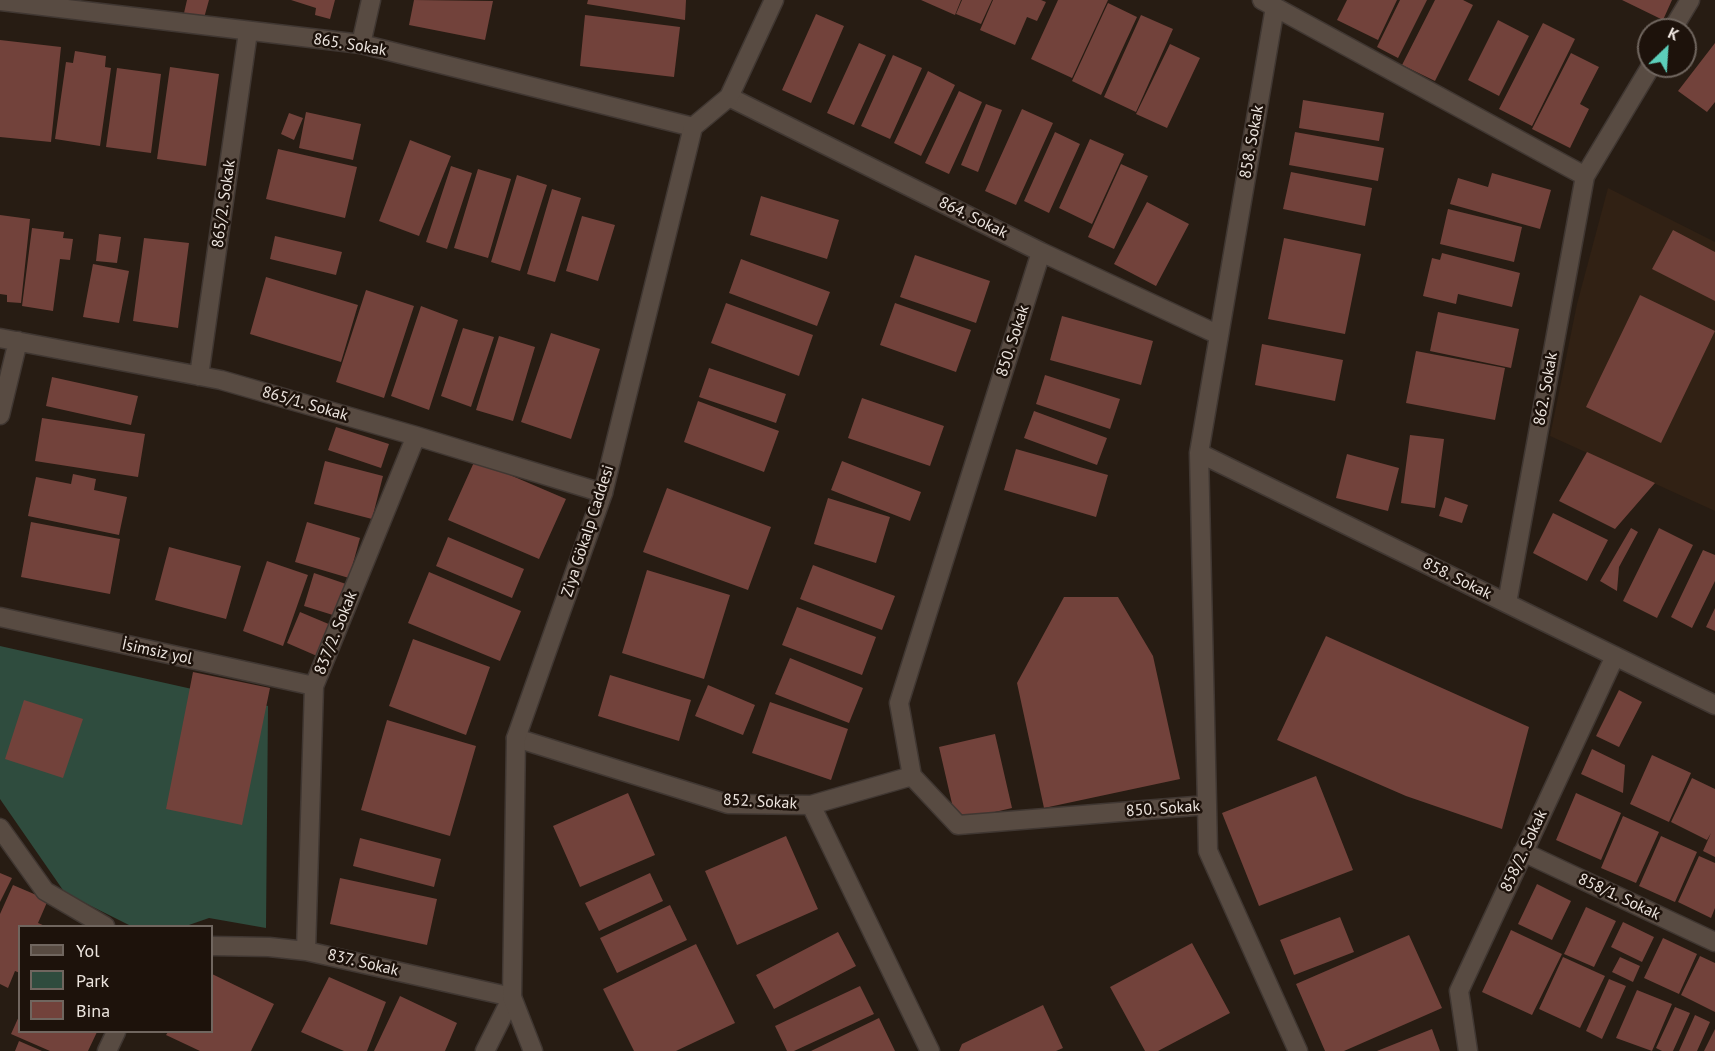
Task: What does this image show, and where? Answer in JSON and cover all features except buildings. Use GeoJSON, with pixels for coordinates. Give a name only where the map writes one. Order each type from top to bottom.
{"type":"FeatureCollection","features":[{"type":"Feature","properties":{"kind":"street"},"geometry":{"type":"LineString","coordinates":[[361,44],[371,0]]}},
{"type":"Feature","properties":{"kind":"street"},"geometry":{"type":"LineString","coordinates":[[693,127],[729,97],[774,0]]}},
{"type":"Feature","properties":{"kind":"street"},"geometry":{"type":"LineString","coordinates":[[1679,18],[1690,0]]}},
{"type":"Feature","properties":{"kind":"street","name":"865. Sokak"},"geometry":{"type":"LineString","coordinates":[[0,1],[361,44],[693,127]]}},
{"type":"Feature","properties":{"kind":"street"},"geometry":{"type":"LineString","coordinates":[[1268,4],[1585,176]]}},
{"type":"Feature","properties":{"kind":"street","name":"858. Sokak"},"geometry":{"type":"LineString","coordinates":[[1207,805],[1199,453],[1219,335],[1268,4]]}},
{"type":"Feature","properties":{"kind":"street","name":"865/2. Sokak"},"geometry":{"type":"LineString","coordinates":[[199,376],[248,32]]}},
{"type":"Feature","properties":{"kind":"street","name":"862. Sokak"},"geometry":{"type":"LineString","coordinates":[[1507,603],[1585,176],[1644,78]]}},
{"type":"Feature","properties":{"kind":"street","name":"864. Sokak"},"geometry":{"type":"LineString","coordinates":[[729,97],[1041,252],[1219,335]]}},
{"type":"Feature","properties":{"kind":"street","name":"Ziya Gökalp Caddesi"},"geometry":{"type":"LineString","coordinates":[[533,1051],[512,997],[516,738],[603,493],[693,127]]}},
{"type":"Feature","properties":{"kind":"street","name":"850. Sokak"},"geometry":{"type":"LineString","coordinates":[[1041,252],[899,703],[912,776],[958,825],[1207,805],[1208,850],[1298,1051]]}},
{"type":"Feature","properties":{"kind":"street"},"geometry":{"type":"LineString","coordinates":[[0,415],[9,339]]}},
{"type":"Feature","properties":{"kind":"street","name":"865/1. Sokak"},"geometry":{"type":"LineString","coordinates":[[9,339],[199,376],[416,436],[603,493]]}},
{"type":"Feature","properties":{"kind":"street","name":"837/2. Sokak"},"geometry":{"type":"LineString","coordinates":[[306,951],[314,686],[416,436]]}},
{"type":"Feature","properties":{"kind":"street","name":"858. Sokak"},"geometry":{"type":"LineString","coordinates":[[1199,453],[1715,705]]}},
{"type":"Feature","properties":{"kind":"street","name":"İsimsiz yol"},"geometry":{"type":"LineString","coordinates":[[0,617],[314,686]]}},
{"type":"Feature","properties":{"kind":"street","name":"858/2. Sokak"},"geometry":{"type":"LineString","coordinates":[[1468,1051],[1459,991],[1615,656]]}},
{"type":"Feature","properties":{"kind":"street","name":"852. Sokak"},"geometry":{"type":"LineString","coordinates":[[516,738],[728,804],[811,805],[930,1051]]}},
{"type":"Feature","properties":{"kind":"street"},"geometry":{"type":"LineString","coordinates":[[811,805],[912,776]]}},
{"type":"Feature","properties":{"kind":"street"},"geometry":{"type":"LineString","coordinates":[[0,828],[45,891],[102,925]]}},
{"type":"Feature","properties":{"kind":"street","name":"858/1. Sokak"},"geometry":{"type":"LineString","coordinates":[[1523,852],[1715,942]]}},
{"type":"Feature","properties":{"kind":"street","name":"837. Sokak"},"geometry":{"type":"LineString","coordinates":[[213,946],[306,951],[512,997]]}},
{"type":"Feature","properties":{"kind":"street"},"geometry":{"type":"LineString","coordinates":[[484,1051],[512,997]]}},
{"type":"Feature","properties":{"kind":"street"},"geometry":{"type":"LineString","coordinates":[[107,1051],[116,1033]]}},
{"type":"Feature","properties":{"kind":"shaded area"},"geometry":{"type":"Polygon","coordinates":[[[1608,188],[1715,242],[1715,511],[1550,436],[1577,304],[1608,188]]]}},
{"type":"Feature","properties":{"kind":"green space"},"geometry":{"type":"Polygon","coordinates":[[[0,646],[268,706],[266,928],[209,918],[189,925],[129,925],[65,893],[0,799],[0,646]]]}}]}
